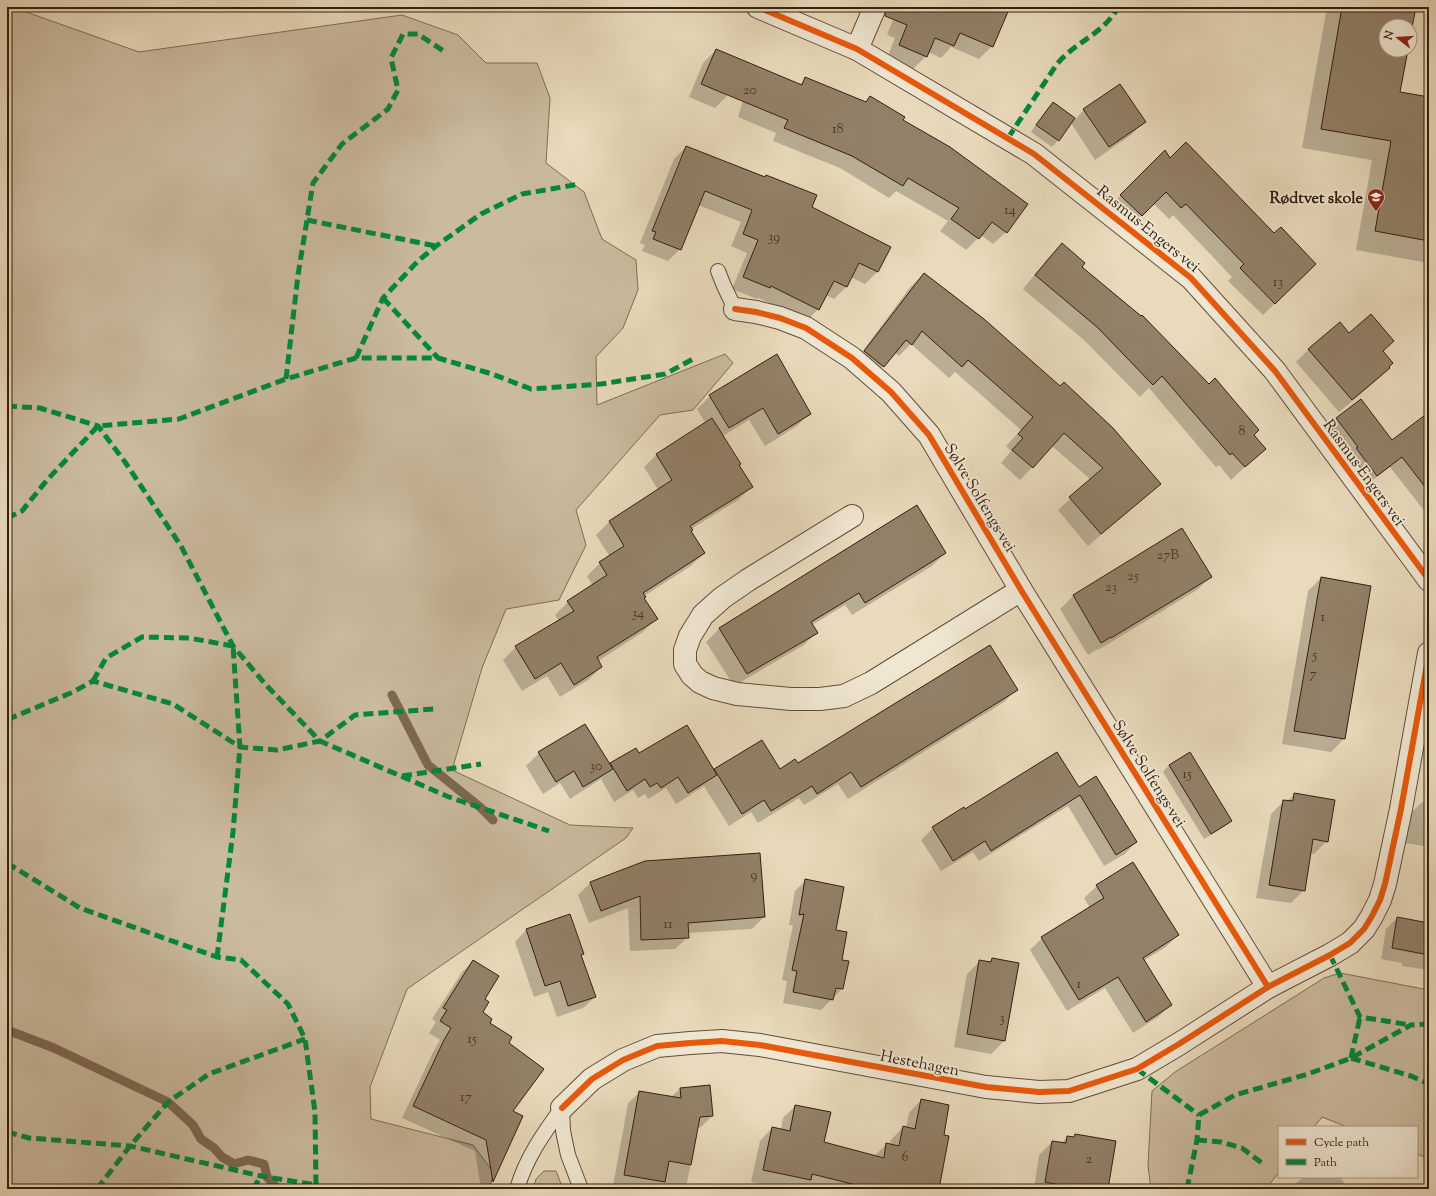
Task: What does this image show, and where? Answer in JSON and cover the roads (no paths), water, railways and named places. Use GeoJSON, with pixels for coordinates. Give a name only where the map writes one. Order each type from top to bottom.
{"type":"FeatureCollection","features":[{"type":"Feature","properties":{"kind":"street","name":"Rasmus Engers vei"},"geometry":{"type":"LineString","coordinates":[[758,7],[857,49],[1034,154],[1191,278],[1275,371],[1429,580]]}},
{"type":"Feature","properties":{"kind":"street"},"geometry":{"type":"LineString","coordinates":[[857,49],[875,7]]}},
{"type":"Feature","properties":{"kind":"street","name":"Sølve Solfengs vei"},"geometry":{"type":"LineString","coordinates":[[735,309],[780,318],[806,328],[852,358],[891,392],[929,435],[1021,590],[1268,987]]}},
{"type":"Feature","properties":{"kind":"street"},"geometry":{"type":"LineString","coordinates":[[852,516],[748,580],[722,598],[703,615],[690,636],[685,650],[685,664],[700,682],[713,688],[737,694],[791,699],[820,699],[844,696],[871,683],[1021,590]]}},
{"type":"Feature","properties":{"kind":"street"},"geometry":{"type":"LineString","coordinates":[[1268,987],[1350,943],[1364,929],[1380,900],[1385,884],[1401,809],[1429,653]]}},
{"type":"Feature","properties":{"kind":"street","name":"Hestehagen"},"geometry":{"type":"LineString","coordinates":[[562,1108],[592,1079],[623,1060],[657,1046],[722,1041],[760,1045],[986,1087],[1039,1092],[1069,1091],[1137,1069],[1268,987]]}},
{"type":"Feature","properties":{"kind":"lane","name":"Sølve Solfengs vei"},"geometry":{"type":"LineString","coordinates":[[718,271],[735,309]]}},
{"type":"Feature","properties":{"kind":"lane","name":"Hestehagen"},"geometry":{"type":"LineString","coordinates":[[517,1189],[520,1178],[534,1148],[562,1108]]}},
{"type":"Feature","properties":{"kind":"lane"},"geometry":{"type":"LineString","coordinates":[[562,1108],[563,1131],[568,1155],[582,1189]]}},
{"type":"Feature","properties":{"kind":"waterway"},"geometry":{"type":"LineString","coordinates":[[392,695],[428,765],[480,807],[493,820]]}},
{"type":"Feature","properties":{"kind":"waterway"},"geometry":{"type":"LineString","coordinates":[[7,1030],[54,1048],[168,1102],[193,1125],[201,1139],[214,1148],[222,1157],[234,1164],[248,1160],[264,1164],[267,1177],[278,1189]]}},
{"type":"Feature","properties":{"kind":"place","name":"Rødtvet skole"},"geometry":{"type":"Point","coordinates":[1376,212]}}]}
